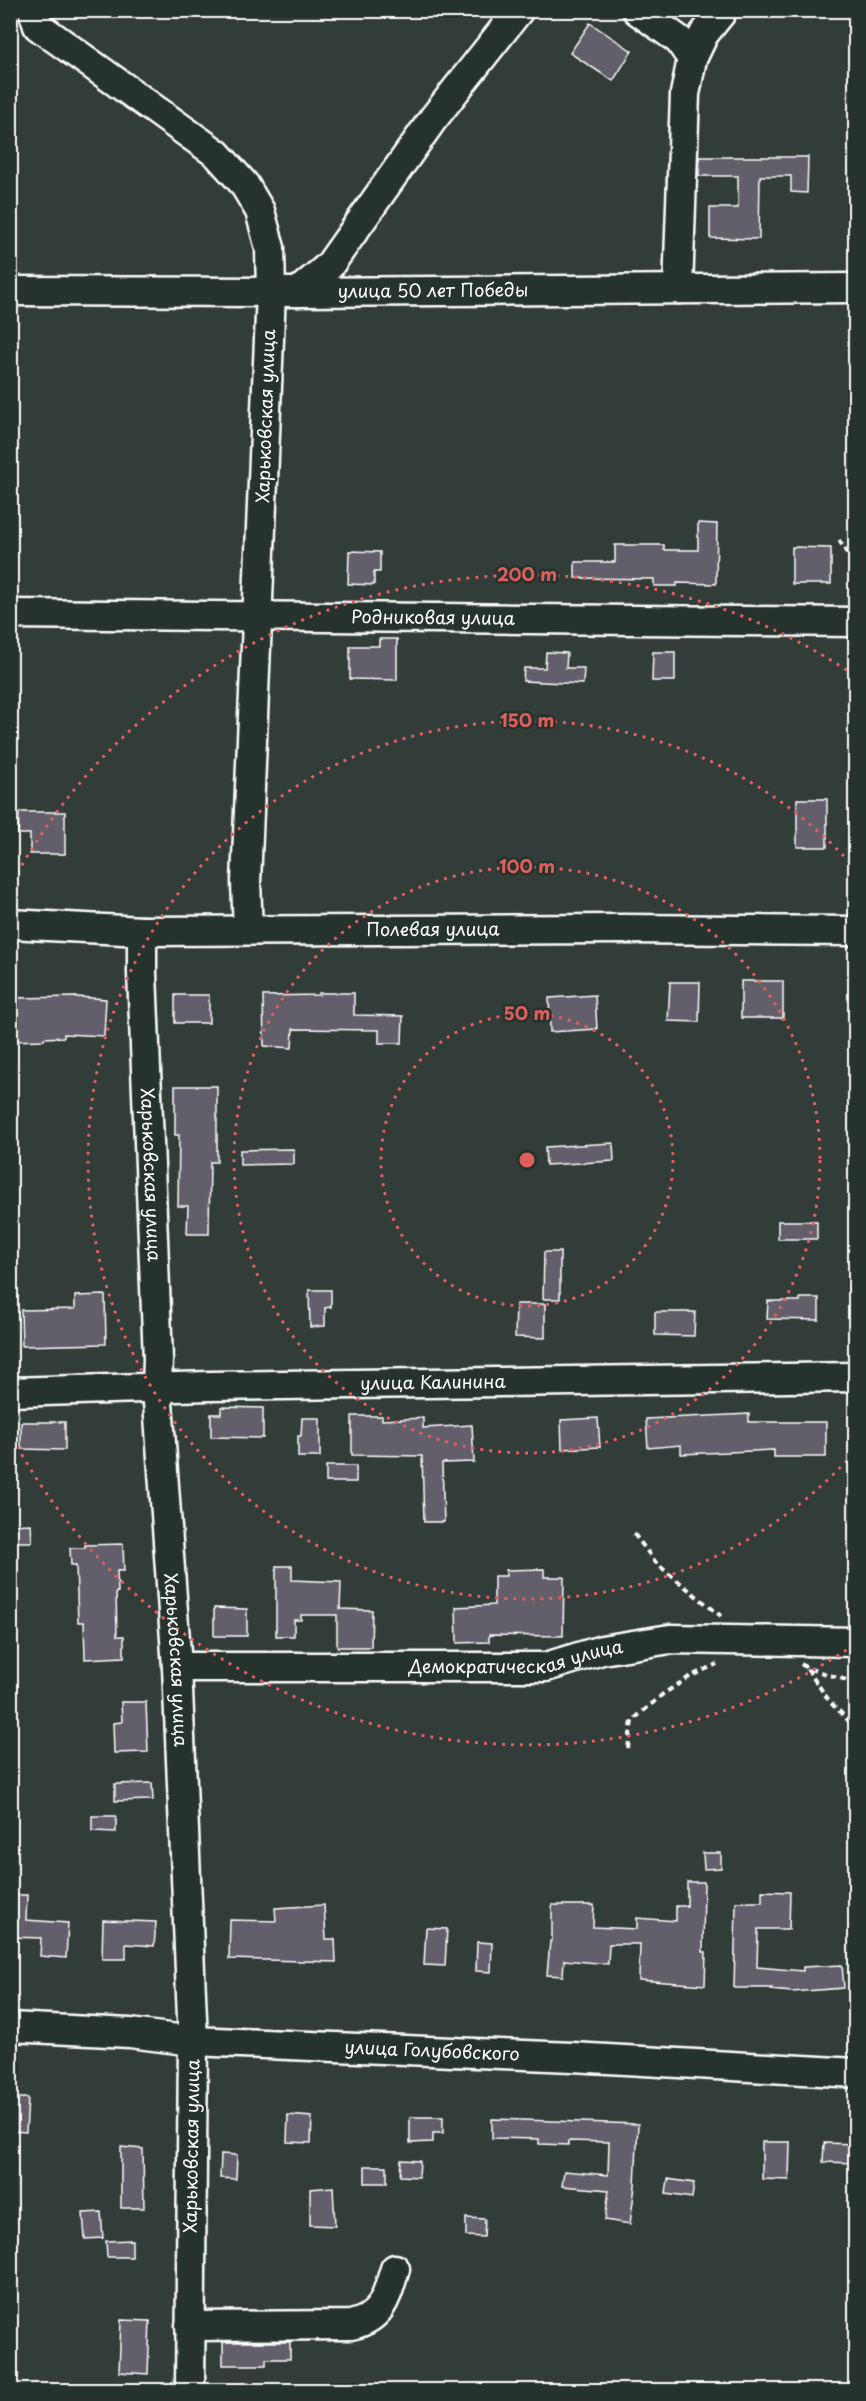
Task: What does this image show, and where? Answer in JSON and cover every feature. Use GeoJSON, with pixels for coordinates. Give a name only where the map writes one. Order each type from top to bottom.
{"type":"FeatureCollection","features":[{"type":"Feature","properties":{"kind":"street"},"geometry":{"type":"LineString","coordinates":[[285,292],[329,266],[433,119],[519,10]]}},
{"type":"Feature","properties":{"kind":"street"},"geometry":{"type":"LineString","coordinates":[[637,10],[679,40],[692,59]]}},
{"type":"Feature","properties":{"kind":"street"},"geometry":{"type":"LineString","coordinates":[[660,27],[681,31],[700,26],[722,12]]}},
{"type":"Feature","properties":{"kind":"street"},"geometry":{"type":"LineString","coordinates":[[678,289],[685,94],[692,59],[704,34],[722,12]]}},
{"type":"Feature","properties":{"kind":"street","name":"Харьковская улица"},"geometry":{"type":"LineString","coordinates":[[10,15],[36,18],[217,154],[244,184],[260,211],[285,292],[257,617],[246,882],[248,930]]}},
{"type":"Feature","properties":{"kind":"street","name":"улица 50 лет Победы"},"geometry":{"type":"LineString","coordinates":[[10,291],[285,292],[855,288]]}},
{"type":"Feature","properties":{"kind":"street","name":"Родниковая улица"},"geometry":{"type":"LineString","coordinates":[[10,614],[855,622]]}},
{"type":"Feature","properties":{"kind":"street","name":"Полевая улица"},"geometry":{"type":"LineString","coordinates":[[10,924],[142,931],[855,931]]}},
{"type":"Feature","properties":{"kind":"street","name":"Харьковская улица"},"geometry":{"type":"LineString","coordinates":[[142,931],[158,1359],[157,1388],[177,1667],[194,2041],[190,2391]]}},
{"type":"Feature","properties":{"kind":"street","name":"улица Калинина"},"geometry":{"type":"LineString","coordinates":[[10,1392],[855,1377]]}},
{"type":"Feature","properties":{"kind":"street","name":"Демократическая улица"},"geometry":{"type":"LineString","coordinates":[[177,1667],[546,1667],[603,1650],[670,1640],[855,1642]]}},
{"type":"Feature","properties":{"kind":"street","name":"улица Голубовского"},"geometry":{"type":"LineString","coordinates":[[10,2027],[130,2033],[194,2041],[560,2056],[855,2073]]}},
{"type":"Feature","properties":{"kind":"street"},"geometry":{"type":"LineString","coordinates":[[190,2326],[351,2325],[367,2321],[383,2304],[394,2269]]}},
{"type":"Feature","properties":{"kind":"path"},"geometry":{"type":"LineString","coordinates":[[839,540],[855,568]]}},
{"type":"Feature","properties":{"kind":"path"},"geometry":{"type":"LineString","coordinates":[[634,1534],[657,1564],[682,1587],[753,1640]]}},
{"type":"Feature","properties":{"kind":"path"},"geometry":{"type":"LineString","coordinates":[[628,1748],[632,1721],[663,1694],[691,1676],[720,1662]]}},
{"type":"Feature","properties":{"kind":"path"},"geometry":{"type":"LineString","coordinates":[[798,1663],[855,1683]]}},
{"type":"Feature","properties":{"kind":"path"},"geometry":{"type":"LineString","coordinates":[[807,1668],[830,1702],[855,1728]]}},
{"type":"Feature","properties":{"kind":"building"},"geometry":{"type":"Polygon","coordinates":[[[590,23],[632,51],[613,81],[570,53],[590,23]]]}},
{"type":"Feature","properties":{"kind":"building"},"geometry":{"type":"Polygon","coordinates":[[[699,157],[808,157],[807,193],[791,192],[791,176],[760,176],[759,239],[710,238],[710,208],[738,208],[738,176],[699,176],[699,157]]]}},
{"type":"Feature","properties":{"kind":"building"},"geometry":{"type":"Polygon","coordinates":[[[698,523],[717,524],[716,584],[677,583],[677,586],[654,586],[654,579],[575,578],[575,562],[615,562],[615,545],[664,545],[664,550],[698,550],[698,523]]]}},
{"type":"Feature","properties":{"kind":"building"},"geometry":{"type":"Polygon","coordinates":[[[792,547],[831,548],[831,584],[792,584],[792,547]]]}},
{"type":"Feature","properties":{"kind":"building"},"geometry":{"type":"Polygon","coordinates":[[[349,551],[380,552],[380,572],[374,572],[374,585],[348,584],[349,551]]]}},
{"type":"Feature","properties":{"kind":"building"},"geometry":{"type":"Polygon","coordinates":[[[379,639],[397,639],[397,680],[350,679],[350,646],[379,646],[379,639]]]}},
{"type":"Feature","properties":{"kind":"building"},"geometry":{"type":"Polygon","coordinates":[[[546,652],[567,653],[566,668],[584,668],[583,684],[523,681],[524,668],[545,668],[546,652]]]}},
{"type":"Feature","properties":{"kind":"building"},"geometry":{"type":"Polygon","coordinates":[[[653,652],[675,652],[675,681],[652,681],[653,652]]]}},
{"type":"Feature","properties":{"kind":"building"},"geometry":{"type":"Polygon","coordinates":[[[797,799],[827,799],[827,847],[797,847],[797,799]]]}},
{"type":"Feature","properties":{"kind":"building"},"geometry":{"type":"Polygon","coordinates":[[[19,812],[65,812],[65,854],[30,854],[30,834],[18,834],[19,812]]]}},
{"type":"Feature","properties":{"kind":"building"},"geometry":{"type":"Polygon","coordinates":[[[741,981],[783,981],[783,1018],[741,1018],[741,981]]]}},
{"type":"Feature","properties":{"kind":"building"},"geometry":{"type":"Polygon","coordinates":[[[670,982],[700,982],[699,1022],[668,1021],[670,982]]]}},
{"type":"Feature","properties":{"kind":"building"},"geometry":{"type":"Polygon","coordinates":[[[319,993],[354,993],[354,1015],[403,1016],[402,1043],[379,1043],[379,1030],[293,1029],[292,1048],[264,1046],[263,996],[319,995],[319,993]]]}},
{"type":"Feature","properties":{"kind":"building"},"geometry":{"type":"Polygon","coordinates":[[[175,995],[209,995],[209,1023],[175,1023],[175,995]]]}},
{"type":"Feature","properties":{"kind":"building"},"geometry":{"type":"Polygon","coordinates":[[[595,995],[597,1029],[550,1032],[549,998],[595,995]]]}},
{"type":"Feature","properties":{"kind":"building"},"geometry":{"type":"Polygon","coordinates":[[[12,998],[106,999],[104,1036],[64,1034],[64,1037],[44,1038],[44,1040],[12,1041],[12,998]]]}},
{"type":"Feature","properties":{"kind":"building"},"geometry":{"type":"Polygon","coordinates":[[[175,1086],[217,1086],[217,1162],[210,1162],[209,1234],[187,1234],[188,1206],[178,1206],[179,1135],[175,1135],[175,1086]]]}},
{"type":"Feature","properties":{"kind":"building"},"geometry":{"type":"Polygon","coordinates":[[[613,1143],[614,1161],[546,1165],[545,1147],[613,1143]]]}},
{"type":"Feature","properties":{"kind":"building"},"geometry":{"type":"Polygon","coordinates":[[[294,1149],[294,1164],[240,1165],[240,1150],[294,1149]]]}},
{"type":"Feature","properties":{"kind":"building"},"geometry":{"type":"Polygon","coordinates":[[[778,1221],[817,1221],[817,1239],[778,1239],[778,1221]]]}},
{"type":"Feature","properties":{"kind":"building"},"geometry":{"type":"Polygon","coordinates":[[[544,1252],[560,1252],[560,1299],[543,1299],[544,1252]]]}},
{"type":"Feature","properties":{"kind":"building"},"geometry":{"type":"Polygon","coordinates":[[[309,1290],[331,1290],[331,1307],[325,1308],[325,1326],[310,1327],[309,1290]]]}},
{"type":"Feature","properties":{"kind":"building"},"geometry":{"type":"Polygon","coordinates":[[[105,1295],[106,1344],[22,1346],[21,1310],[75,1309],[75,1296],[105,1295]]]}},
{"type":"Feature","properties":{"kind":"building"},"geometry":{"type":"Polygon","coordinates":[[[800,1298],[819,1298],[819,1320],[767,1319],[768,1301],[800,1301],[800,1298]]]}},
{"type":"Feature","properties":{"kind":"building"},"geometry":{"type":"Polygon","coordinates":[[[516,1304],[545,1304],[545,1338],[515,1337],[516,1304]]]}},
{"type":"Feature","properties":{"kind":"building"},"geometry":{"type":"Polygon","coordinates":[[[655,1312],[695,1312],[694,1336],[655,1335],[655,1312]]]}},
{"type":"Feature","properties":{"kind":"building"},"geometry":{"type":"Polygon","coordinates":[[[221,1407],[263,1408],[263,1438],[211,1437],[211,1414],[221,1414],[221,1407]]]}},
{"type":"Feature","properties":{"kind":"building"},"geometry":{"type":"Polygon","coordinates":[[[749,1414],[749,1422],[826,1422],[826,1457],[774,1457],[774,1450],[681,1454],[681,1445],[648,1448],[646,1419],[749,1414]]]}},
{"type":"Feature","properties":{"kind":"building"},"geometry":{"type":"Polygon","coordinates":[[[352,1416],[382,1416],[382,1420],[423,1418],[423,1428],[472,1425],[474,1462],[442,1463],[444,1522],[424,1522],[422,1456],[352,1455],[352,1416]]]}},
{"type":"Feature","properties":{"kind":"building"},"geometry":{"type":"Polygon","coordinates":[[[302,1418],[320,1418],[320,1457],[298,1457],[298,1436],[301,1436],[302,1418]]]}},
{"type":"Feature","properties":{"kind":"building"},"geometry":{"type":"Polygon","coordinates":[[[598,1418],[600,1447],[562,1449],[561,1420],[598,1418]]]}},
{"type":"Feature","properties":{"kind":"building"},"geometry":{"type":"Polygon","coordinates":[[[21,1422],[65,1422],[65,1450],[21,1449],[21,1422]]]}},
{"type":"Feature","properties":{"kind":"building"},"geometry":{"type":"Polygon","coordinates":[[[326,1466],[356,1466],[356,1482],[326,1482],[326,1466]]]}},
{"type":"Feature","properties":{"kind":"building"},"geometry":{"type":"Polygon","coordinates":[[[31,1524],[32,1542],[10,1542],[10,1525],[31,1524]]]}},
{"type":"Feature","properties":{"kind":"building"},"geometry":{"type":"Polygon","coordinates":[[[123,1544],[124,1571],[117,1571],[118,1592],[116,1592],[117,1636],[124,1636],[124,1657],[85,1659],[84,1622],[78,1622],[76,1565],[71,1565],[70,1548],[85,1548],[85,1545],[123,1544]]]}},
{"type":"Feature","properties":{"kind":"building"},"geometry":{"type":"Polygon","coordinates":[[[276,1566],[292,1566],[292,1580],[341,1582],[340,1609],[372,1610],[371,1647],[337,1647],[337,1615],[301,1615],[301,1620],[294,1620],[294,1636],[276,1636],[276,1566]]]}},
{"type":"Feature","properties":{"kind":"building"},"geometry":{"type":"Polygon","coordinates":[[[544,1569],[544,1577],[564,1577],[563,1636],[489,1635],[489,1642],[457,1643],[456,1607],[494,1605],[494,1576],[506,1576],[506,1570],[544,1569]]]}},
{"type":"Feature","properties":{"kind":"building"},"geometry":{"type":"Polygon","coordinates":[[[214,1608],[247,1609],[247,1636],[214,1636],[214,1608]]]}},
{"type":"Feature","properties":{"kind":"building"},"geometry":{"type":"Polygon","coordinates":[[[121,1702],[146,1702],[148,1752],[114,1753],[113,1723],[122,1722],[121,1702]]]}},
{"type":"Feature","properties":{"kind":"building"},"geometry":{"type":"Polygon","coordinates":[[[152,1783],[153,1800],[115,1801],[115,1784],[152,1783]]]}},
{"type":"Feature","properties":{"kind":"building"},"geometry":{"type":"Polygon","coordinates":[[[92,1816],[116,1816],[116,1832],[92,1831],[92,1816]]]}},
{"type":"Feature","properties":{"kind":"building"},"geometry":{"type":"Polygon","coordinates":[[[703,1853],[721,1853],[721,1868],[704,1869],[703,1853]]]}},
{"type":"Feature","properties":{"kind":"building"},"geometry":{"type":"Polygon","coordinates":[[[687,1882],[704,1882],[705,1985],[639,1980],[640,1944],[609,1944],[608,1964],[564,1960],[563,1976],[547,1975],[550,1941],[552,1941],[552,1905],[594,1905],[593,1927],[637,1929],[637,1918],[676,1921],[676,1906],[687,1906],[687,1882]]]}},
{"type":"Feature","properties":{"kind":"building"},"geometry":{"type":"Polygon","coordinates":[[[762,1891],[790,1892],[789,1929],[758,1929],[757,1967],[803,1971],[803,1967],[842,1965],[844,1988],[792,1992],[771,1990],[772,1988],[734,1988],[736,1902],[762,1902],[762,1891]]]}},
{"type":"Feature","properties":{"kind":"building"},"geometry":{"type":"Polygon","coordinates":[[[10,1895],[27,1895],[26,1920],[68,1923],[66,1958],[40,1956],[41,1938],[10,1937],[10,1895]]]}},
{"type":"Feature","properties":{"kind":"building"},"geometry":{"type":"Polygon","coordinates":[[[324,1905],[326,1939],[335,1939],[336,1962],[229,1959],[230,1920],[276,1921],[275,1908],[324,1905]]]}},
{"type":"Feature","properties":{"kind":"building"},"geometry":{"type":"Polygon","coordinates":[[[103,1920],[156,1922],[154,1946],[126,1944],[126,1959],[102,1959],[103,1920]]]}},
{"type":"Feature","properties":{"kind":"building"},"geometry":{"type":"Polygon","coordinates":[[[426,1928],[447,1929],[445,1966],[424,1965],[426,1928]]]}},
{"type":"Feature","properties":{"kind":"building"},"geometry":{"type":"Polygon","coordinates":[[[477,1942],[492,1943],[491,1972],[476,1971],[477,1942]]]}},
{"type":"Feature","properties":{"kind":"building"},"geometry":{"type":"Polygon","coordinates":[[[10,2098],[28,2098],[26,2132],[10,2131],[10,2098]]]}},
{"type":"Feature","properties":{"kind":"building"},"geometry":{"type":"Polygon","coordinates":[[[288,2115],[312,2117],[311,2143],[287,2142],[288,2115]]]}},
{"type":"Feature","properties":{"kind":"building"},"geometry":{"type":"Polygon","coordinates":[[[410,2117],[443,2117],[443,2133],[433,2133],[433,2142],[410,2143],[410,2117]]]}},
{"type":"Feature","properties":{"kind":"building"},"geometry":{"type":"Polygon","coordinates":[[[492,2119],[638,2124],[635,2186],[630,2224],[605,2220],[609,2190],[562,2186],[564,2171],[608,2175],[609,2142],[568,2141],[568,2145],[539,2144],[539,2139],[492,2138],[492,2119]]]}},
{"type":"Feature","properties":{"kind":"building"},"geometry":{"type":"Polygon","coordinates":[[[762,2142],[790,2142],[789,2180],[762,2179],[762,2142]]]}},
{"type":"Feature","properties":{"kind":"building"},"geometry":{"type":"Polygon","coordinates":[[[824,2143],[855,2144],[855,2163],[823,2162],[824,2143]]]}},
{"type":"Feature","properties":{"kind":"building"},"geometry":{"type":"Polygon","coordinates":[[[121,2147],[143,2149],[144,2208],[121,2208],[121,2147]]]}},
{"type":"Feature","properties":{"kind":"building"},"geometry":{"type":"Polygon","coordinates":[[[221,2154],[237,2155],[236,2179],[220,2178],[221,2154]]]}},
{"type":"Feature","properties":{"kind":"building"},"geometry":{"type":"Polygon","coordinates":[[[401,2160],[420,2161],[419,2177],[400,2176],[401,2160]]]}},
{"type":"Feature","properties":{"kind":"building"},"geometry":{"type":"Polygon","coordinates":[[[365,2166],[387,2166],[387,2183],[365,2183],[365,2166]]]}},
{"type":"Feature","properties":{"kind":"building"},"geometry":{"type":"Polygon","coordinates":[[[668,2179],[694,2183],[692,2198],[666,2194],[668,2179]]]}},
{"type":"Feature","properties":{"kind":"building"},"geometry":{"type":"Polygon","coordinates":[[[333,2187],[335,2226],[310,2225],[310,2189],[333,2187]]]}},
{"type":"Feature","properties":{"kind":"building"},"geometry":{"type":"Polygon","coordinates":[[[101,2212],[103,2238],[85,2239],[83,2213],[101,2212]]]}},
{"type":"Feature","properties":{"kind":"building"},"geometry":{"type":"Polygon","coordinates":[[[466,2218],[485,2219],[484,2237],[466,2236],[466,2218]]]}},
{"type":"Feature","properties":{"kind":"building"},"geometry":{"type":"Polygon","coordinates":[[[132,2240],[132,2257],[107,2257],[106,2241],[132,2240]]]}},
{"type":"Feature","properties":{"kind":"building"},"geometry":{"type":"Polygon","coordinates":[[[121,2320],[150,2321],[148,2374],[119,2372],[121,2320]]]}},
{"type":"Feature","properties":{"kind":"building"},"geometry":{"type":"Polygon","coordinates":[[[223,2342],[290,2342],[290,2359],[266,2359],[266,2365],[223,2365],[223,2342]]]}}]}
